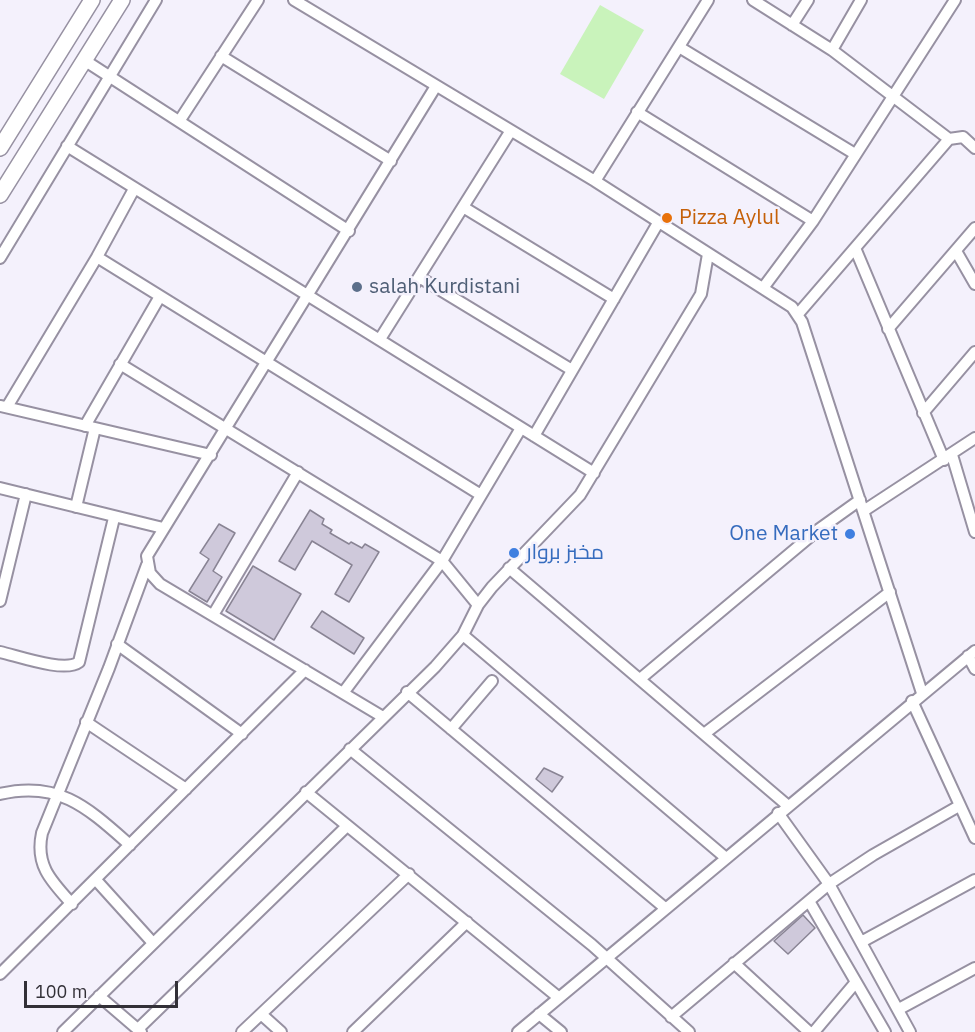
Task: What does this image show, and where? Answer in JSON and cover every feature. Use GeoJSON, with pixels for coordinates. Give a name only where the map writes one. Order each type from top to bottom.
{"type":"FeatureCollection","features":[{"type":"Feature","properties":{"kind":"main road"},"geometry":{"type":"LineString","coordinates":[[0,148],[92,0]]}},
{"type":"Feature","properties":{"kind":"main road"},"geometry":{"type":"LineString","coordinates":[[0,195],[6,173],[84,60],[122,0]]}},
{"type":"Feature","properties":{"kind":"street"},"geometry":{"type":"LineString","coordinates":[[0,258],[156,0]]}},
{"type":"Feature","properties":{"kind":"street"},"geometry":{"type":"LineString","coordinates":[[180,120],[258,0]]}},
{"type":"Feature","properties":{"kind":"street"},"geometry":{"type":"LineString","coordinates":[[294,0],[510,132],[595,181],[786,302],[798,314],[862,505],[921,693]]}},
{"type":"Feature","properties":{"kind":"street"},"geometry":{"type":"LineString","coordinates":[[595,181],[708,0]]}},
{"type":"Feature","properties":{"kind":"street"},"geometry":{"type":"LineString","coordinates":[[753,0],[832,50],[949,139]]}},
{"type":"Feature","properties":{"kind":"street"},"geometry":{"type":"LineString","coordinates":[[792,25],[808,0]]}},
{"type":"Feature","properties":{"kind":"street"},"geometry":{"type":"LineString","coordinates":[[832,50],[861,0]]}},
{"type":"Feature","properties":{"kind":"street"},"geometry":{"type":"LineString","coordinates":[[763,288],[813,221],[955,0]]}},
{"type":"Feature","properties":{"kind":"street"},"geometry":{"type":"LineString","coordinates":[[679,47],[855,154]]}},
{"type":"Feature","properties":{"kind":"street"},"geometry":{"type":"LineString","coordinates":[[221,56],[391,161]]}},
{"type":"Feature","properties":{"kind":"street"},"geometry":{"type":"LineString","coordinates":[[84,60],[349,231]]}},
{"type":"Feature","properties":{"kind":"street"},"geometry":{"type":"LineString","coordinates":[[72,904],[47,876],[39,848],[42,833],[117,644],[147,565],[150,549],[211,455],[436,86]]}},
{"type":"Feature","properties":{"kind":"street"},"geometry":{"type":"LineString","coordinates":[[637,112],[813,221]]}},
{"type":"Feature","properties":{"kind":"street"},"geometry":{"type":"LineString","coordinates":[[380,339],[510,132]]}},
{"type":"Feature","properties":{"kind":"street"},"geometry":{"type":"LineString","coordinates":[[798,314],[949,139],[963,137],[975,148]]}},
{"type":"Feature","properties":{"kind":"street"},"geometry":{"type":"LineString","coordinates":[[67,146],[309,294],[594,473]]}},
{"type":"Feature","properties":{"kind":"street"},"geometry":{"type":"LineString","coordinates":[[134,189],[97,257],[3,406],[211,455]]}},
{"type":"Feature","properties":{"kind":"street"},"geometry":{"type":"LineString","coordinates":[[463,207],[614,299]]}},
{"type":"Feature","properties":{"kind":"street"},"geometry":{"type":"LineString","coordinates":[[534,436],[658,223]]}},
{"type":"Feature","properties":{"kind":"street"},"geometry":{"type":"LineString","coordinates":[[888,329],[975,228]]}},
{"type":"Feature","properties":{"kind":"street"},"geometry":{"type":"LineString","coordinates":[[855,248],[923,413],[948,457],[975,532]]}},
{"type":"Feature","properties":{"kind":"street"},"geometry":{"type":"LineString","coordinates":[[956,251],[975,284]]}},
{"type":"Feature","properties":{"kind":"street"},"geometry":{"type":"LineString","coordinates":[[63,1032],[435,667],[463,635],[478,605],[509,568],[580,495],[701,294],[708,254]]}},
{"type":"Feature","properties":{"kind":"street"},"geometry":{"type":"LineString","coordinates":[[97,257],[159,298],[268,362],[481,495]]}},
{"type":"Feature","properties":{"kind":"street"},"geometry":{"type":"LineString","coordinates":[[419,277],[572,370]]}},
{"type":"Feature","properties":{"kind":"street"},"geometry":{"type":"LineString","coordinates":[[76,507],[90,427],[120,364],[159,298]]}},
{"type":"Feature","properties":{"kind":"street"},"geometry":{"type":"LineString","coordinates":[[923,413],[975,352]]}},
{"type":"Feature","properties":{"kind":"street"},"geometry":{"type":"LineString","coordinates":[[120,364],[442,561],[478,605]]}},
{"type":"Feature","properties":{"kind":"street"},"geometry":{"type":"LineString","coordinates":[[343,693],[442,561],[521,428]]}},
{"type":"Feature","properties":{"kind":"street"},"geometry":{"type":"LineString","coordinates":[[640,679],[818,530],[948,457],[975,438]]}},
{"type":"Feature","properties":{"kind":"street"},"geometry":{"type":"LineString","coordinates":[[213,615],[298,472]]}},
{"type":"Feature","properties":{"kind":"street"},"geometry":{"type":"LineString","coordinates":[[0,488],[114,518],[163,528]]}},
{"type":"Feature","properties":{"kind":"street"},"geometry":{"type":"LineString","coordinates":[[0,601],[4,570],[26,494]]}},
{"type":"Feature","properties":{"kind":"street"},"geometry":{"type":"LineString","coordinates":[[0,652],[58,666],[71,666],[79,662],[114,518]]}},
{"type":"Feature","properties":{"kind":"street"},"geometry":{"type":"LineString","coordinates":[[147,565],[160,584],[383,717]]}},
{"type":"Feature","properties":{"kind":"street"},"geometry":{"type":"LineString","coordinates":[[509,568],[787,805]]}},
{"type":"Feature","properties":{"kind":"street"},"geometry":{"type":"LineString","coordinates":[[704,734],[890,592]]}},
{"type":"Feature","properties":{"kind":"street"},"geometry":{"type":"LineString","coordinates":[[463,635],[726,858]]}},
{"type":"Feature","properties":{"kind":"street"},"geometry":{"type":"LineString","coordinates":[[117,644],[242,734]]}},
{"type":"Feature","properties":{"kind":"street"},"geometry":{"type":"LineString","coordinates":[[518,1032],[921,693],[972,654],[975,669]]}},
{"type":"Feature","properties":{"kind":"street"},"geometry":{"type":"LineString","coordinates":[[0,974],[305,670]]}},
{"type":"Feature","properties":{"kind":"street"},"geometry":{"type":"LineString","coordinates":[[451,729],[492,681]]}},
{"type":"Feature","properties":{"kind":"street"},"geometry":{"type":"LineString","coordinates":[[407,692],[665,908]]}},
{"type":"Feature","properties":{"kind":"street"},"geometry":{"type":"LineString","coordinates":[[912,701],[975,838]]}},
{"type":"Feature","properties":{"kind":"street"},"geometry":{"type":"LineString","coordinates":[[86,722],[186,789]]}},
{"type":"Feature","properties":{"kind":"street"},"geometry":{"type":"LineString","coordinates":[[350,749],[591,945],[605,960],[688,1032]]}},
{"type":"Feature","properties":{"kind":"street"},"geometry":{"type":"LineString","coordinates":[[0,794],[32,789],[58,794],[93,812],[130,845]]}},
{"type":"Feature","properties":{"kind":"street"},"geometry":{"type":"LineString","coordinates":[[306,792],[558,997]]}},
{"type":"Feature","properties":{"kind":"street"},"geometry":{"type":"LineString","coordinates":[[670,1017],[830,884],[873,855],[959,807]]}},
{"type":"Feature","properties":{"kind":"street"},"geometry":{"type":"LineString","coordinates":[[778,813],[830,884],[910,1032]]}},
{"type":"Feature","properties":{"kind":"street"},"geometry":{"type":"LineString","coordinates":[[99,996],[140,1031],[347,826]]}},
{"type":"Feature","properties":{"kind":"street"},"geometry":{"type":"LineString","coordinates":[[242,1032],[409,874]]}},
{"type":"Feature","properties":{"kind":"street"},"geometry":{"type":"LineString","coordinates":[[96,880],[153,943]]}},
{"type":"Feature","properties":{"kind":"street"},"geometry":{"type":"LineString","coordinates":[[862,941],[975,880]]}},
{"type":"Feature","properties":{"kind":"street"},"geometry":{"type":"LineString","coordinates":[[809,901],[885,1032]]}},
{"type":"Feature","properties":{"kind":"street"},"geometry":{"type":"LineString","coordinates":[[353,1032],[467,922]]}},
{"type":"Feature","properties":{"kind":"street"},"geometry":{"type":"LineString","coordinates":[[734,963],[809,1032]]}},
{"type":"Feature","properties":{"kind":"street"},"geometry":{"type":"LineString","coordinates":[[899,1009],[975,968]]}},
{"type":"Feature","properties":{"kind":"street"},"geometry":{"type":"LineString","coordinates":[[814,1032],[856,982]]}},
{"type":"Feature","properties":{"kind":"street"},"geometry":{"type":"LineString","coordinates":[[261,1014],[281,1032]]}},
{"type":"Feature","properties":{"kind":"street"},"geometry":{"type":"LineString","coordinates":[[539,1014],[561,1032]]}},
{"type":"Feature","properties":{"kind":"green space"},"geometry":{"type":"Polygon","coordinates":[[[600,5],[644,30],[604,99],[560,74],[600,5]]]}},
{"type":"Feature","properties":{"kind":"building"},"geometry":{"type":"Polygon","coordinates":[[[310,510],[324,519],[322,524],[332,530],[330,533],[349,544],[351,542],[362,548],[365,544],[379,552],[349,602],[335,594],[352,565],[312,541],[295,570],[279,561],[310,510]]]}},
{"type":"Feature","properties":{"kind":"building"},"geometry":{"type":"Polygon","coordinates":[[[219,524],[235,533],[213,571],[222,577],[207,602],[189,591],[209,559],[200,553],[219,524]]]}},
{"type":"Feature","properties":{"kind":"building"},"geometry":{"type":"Polygon","coordinates":[[[253,566],[301,594],[274,640],[226,611],[253,566]]]}},
{"type":"Feature","properties":{"kind":"building"},"geometry":{"type":"Polygon","coordinates":[[[322,611],[364,638],[354,654],[311,627],[322,611]]]}},
{"type":"Feature","properties":{"kind":"building"},"geometry":{"type":"Polygon","coordinates":[[[544,768],[563,777],[552,792],[536,779],[544,768]]]}},
{"type":"Feature","properties":{"kind":"building"},"geometry":{"type":"Polygon","coordinates":[[[803,915],[815,928],[788,954],[774,941],[803,915]]]}},
{"type":"Feature","properties":{"kind":"place","name":"Pizza Aylul"},"geometry":{"type":"Point","coordinates":[667,218]}},
{"type":"Feature","properties":{"kind":"place","name":"salah Kurdistani"},"geometry":{"type":"Point","coordinates":[357,287]}},
{"type":"Feature","properties":{"kind":"place","name":"One Market"},"geometry":{"type":"Point","coordinates":[850,534]}},
{"type":"Feature","properties":{"kind":"place","name":"مخبز بروار"},"geometry":{"type":"Point","coordinates":[514,553]}}]}
